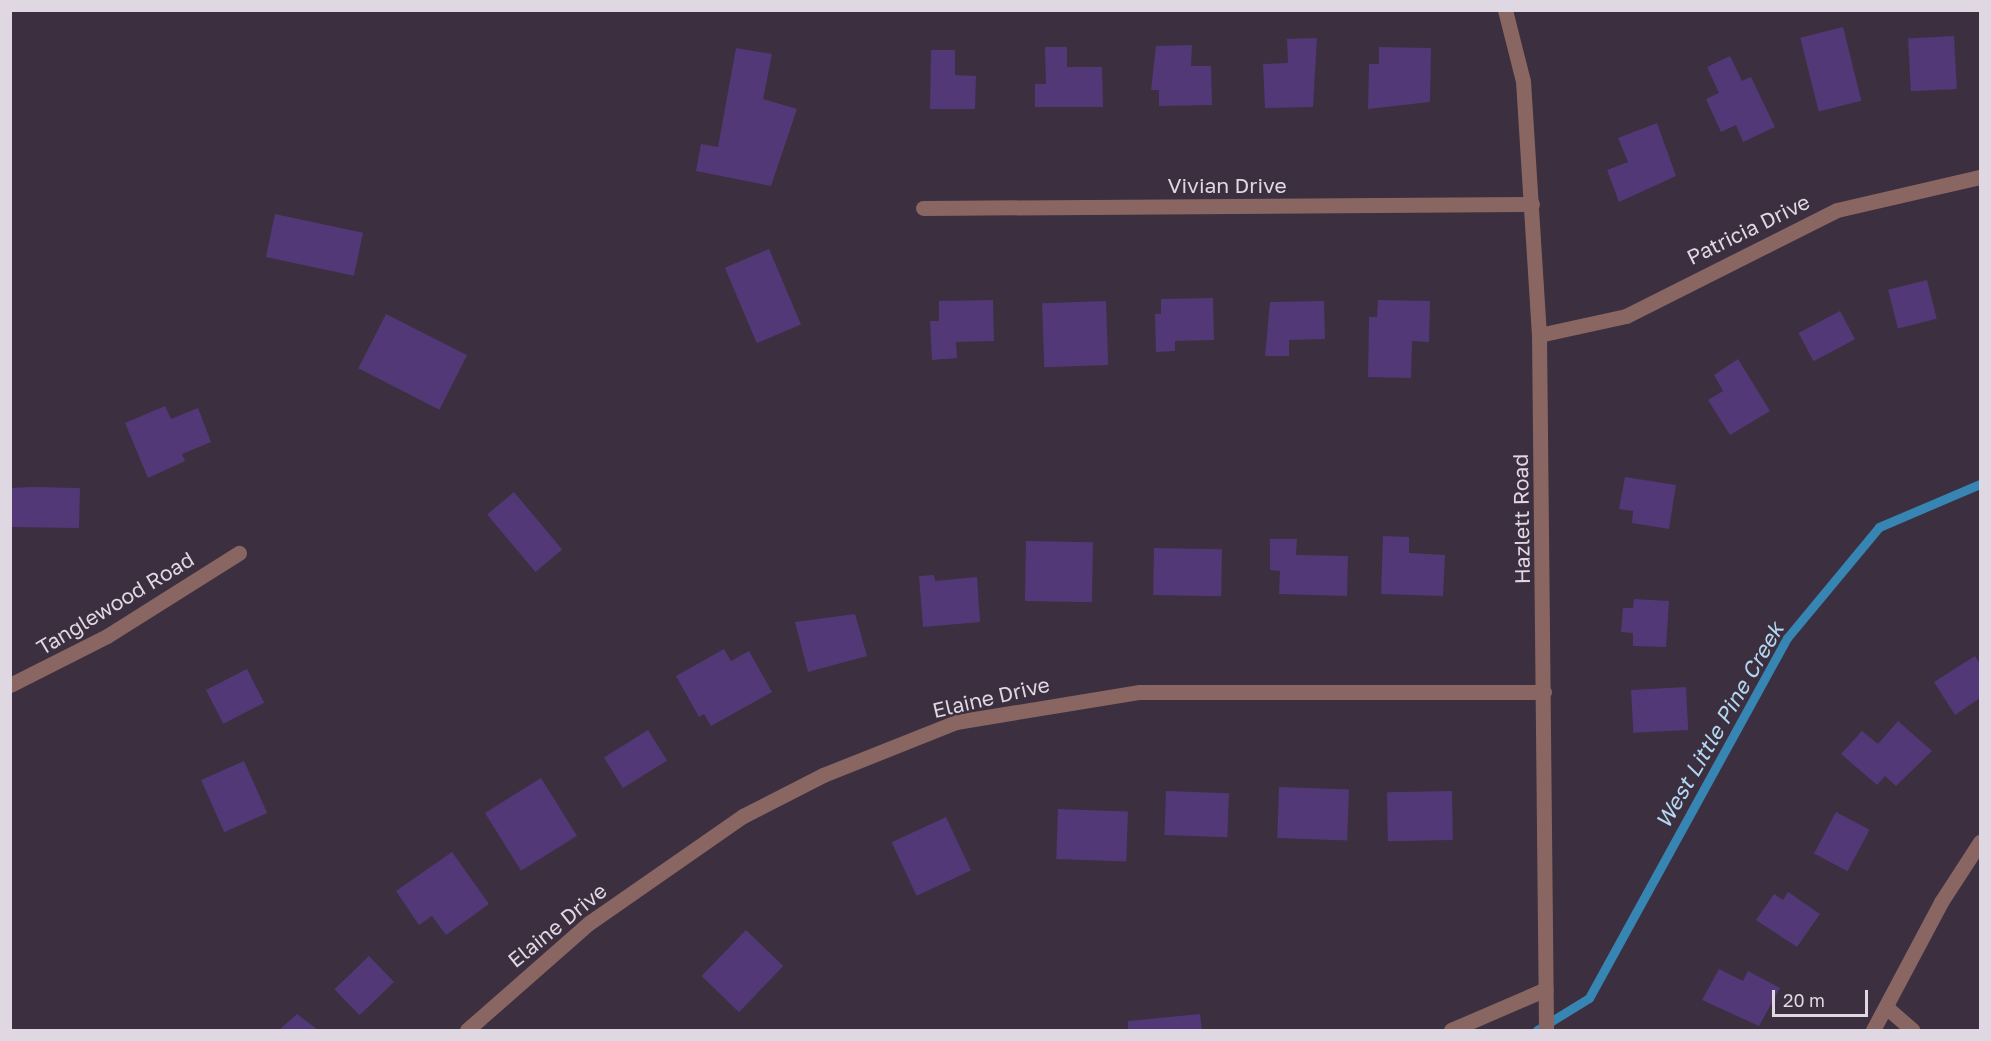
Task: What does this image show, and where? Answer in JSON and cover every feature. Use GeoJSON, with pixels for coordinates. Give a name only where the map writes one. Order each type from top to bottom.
{"type":"FeatureCollection","features":[{"type":"Feature","properties":{"kind":"street","name":"Hazlett Road"},"geometry":{"type":"LineString","coordinates":[[1505,10],[1522,81],[1539,335],[1546,1030]]}},
{"type":"Feature","properties":{"kind":"street","name":"Patricia Drive"},"geometry":{"type":"LineString","coordinates":[[1539,335],[1626,316],[1837,210],[1980,177]]}},
{"type":"Feature","properties":{"kind":"street","name":"Vivian Drive"},"geometry":{"type":"LineString","coordinates":[[923,208],[1532,204]]}},
{"type":"Feature","properties":{"kind":"street","name":"Tanglewood Road"},"geometry":{"type":"LineString","coordinates":[[10,685],[107,636],[239,553]]}},
{"type":"Feature","properties":{"kind":"street","name":"Elaine Drive"},"geometry":{"type":"LineString","coordinates":[[467,1030],[590,924],[744,816],[823,774],[956,722],[1140,692],[1544,692]]}},
{"type":"Feature","properties":{"kind":"street"},"geometry":{"type":"LineString","coordinates":[[1873,1030],[1941,902],[1980,842]]}},
{"type":"Feature","properties":{"kind":"street"},"geometry":{"type":"LineString","coordinates":[[1451,1030],[1546,989]]}},
{"type":"Feature","properties":{"kind":"street"},"geometry":{"type":"LineString","coordinates":[[1886,1007],[1912,1030]]}},
{"type":"Feature","properties":{"kind":"building"},"geometry":{"type":"Polygon","coordinates":[[[1843,27],[1861,101],[1819,111],[1800,38],[1843,27]]]}},
{"type":"Feature","properties":{"kind":"building"},"geometry":{"type":"Polygon","coordinates":[[[1954,36],[1957,89],[1911,91],[1908,38],[1954,36]]]}},
{"type":"Feature","properties":{"kind":"building"},"geometry":{"type":"Polygon","coordinates":[[[1317,38],[1313,107],[1265,108],[1263,64],[1288,63],[1287,39],[1317,38]]]}},
{"type":"Feature","properties":{"kind":"building"},"geometry":{"type":"Polygon","coordinates":[[[1192,45],[1191,66],[1211,66],[1212,105],[1159,106],[1159,90],[1151,90],[1156,46],[1192,45]]]}},
{"type":"Feature","properties":{"kind":"building"},"geometry":{"type":"Polygon","coordinates":[[[1045,47],[1067,47],[1067,67],[1102,67],[1103,107],[1035,107],[1035,84],[1046,84],[1045,47]]]}},
{"type":"Feature","properties":{"kind":"building"},"geometry":{"type":"Polygon","coordinates":[[[1379,47],[1431,48],[1430,102],[1368,109],[1369,64],[1379,64],[1379,47]]]}},
{"type":"Feature","properties":{"kind":"building"},"geometry":{"type":"Polygon","coordinates":[[[736,48],[772,54],[763,99],[797,109],[771,186],[696,171],[701,144],[718,147],[736,48]]]}},
{"type":"Feature","properties":{"kind":"building"},"geometry":{"type":"Polygon","coordinates":[[[931,50],[955,50],[955,75],[976,76],[975,109],[930,109],[931,50]]]}},
{"type":"Feature","properties":{"kind":"building"},"geometry":{"type":"Polygon","coordinates":[[[1730,56],[1742,81],[1751,77],[1775,127],[1743,142],[1736,125],[1721,132],[1706,99],[1719,93],[1707,67],[1730,56]]]}},
{"type":"Feature","properties":{"kind":"building"},"geometry":{"type":"Polygon","coordinates":[[[1657,123],[1676,176],[1619,202],[1607,170],[1628,162],[1618,138],[1657,123]]]}},
{"type":"Feature","properties":{"kind":"building"},"geometry":{"type":"Polygon","coordinates":[[[275,214],[363,233],[354,276],[266,257],[275,214]]]}},
{"type":"Feature","properties":{"kind":"building"},"geometry":{"type":"Polygon","coordinates":[[[769,249],[801,324],[757,343],[725,268],[769,249]]]}},
{"type":"Feature","properties":{"kind":"building"},"geometry":{"type":"Polygon","coordinates":[[[1927,280],[1937,319],[1898,328],[1888,290],[1927,280]]]}},
{"type":"Feature","properties":{"kind":"building"},"geometry":{"type":"Polygon","coordinates":[[[1213,298],[1214,340],[1175,341],[1175,351],[1156,352],[1155,314],[1161,314],[1161,299],[1213,298]]]}},
{"type":"Feature","properties":{"kind":"building"},"geometry":{"type":"Polygon","coordinates":[[[993,300],[994,341],[956,342],[957,358],[932,360],[930,321],[939,321],[939,301],[993,300]]]}},
{"type":"Feature","properties":{"kind":"building"},"geometry":{"type":"Polygon","coordinates":[[[1378,300],[1430,301],[1429,342],[1412,341],[1411,378],[1368,377],[1369,317],[1377,317],[1378,300]]]}},
{"type":"Feature","properties":{"kind":"building"},"geometry":{"type":"Polygon","coordinates":[[[1106,301],[1108,365],[1044,367],[1042,303],[1106,301]]]}},
{"type":"Feature","properties":{"kind":"building"},"geometry":{"type":"Polygon","coordinates":[[[1324,301],[1325,339],[1289,340],[1289,356],[1265,356],[1270,302],[1324,301]]]}},
{"type":"Feature","properties":{"kind":"building"},"geometry":{"type":"Polygon","coordinates":[[[1840,311],[1855,339],[1814,361],[1799,333],[1840,311]]]}},
{"type":"Feature","properties":{"kind":"building"},"geometry":{"type":"Polygon","coordinates":[[[386,314],[467,355],[439,410],[358,368],[386,314]]]}},
{"type":"Feature","properties":{"kind":"building"},"geometry":{"type":"Polygon","coordinates":[[[1738,359],[1770,411],[1730,435],[1708,400],[1723,391],[1714,375],[1738,359]]]}},
{"type":"Feature","properties":{"kind":"building"},"geometry":{"type":"Polygon","coordinates":[[[165,406],[171,419],[198,408],[211,442],[182,454],[185,461],[148,478],[125,423],[165,406]]]}},
{"type":"Feature","properties":{"kind":"building"},"geometry":{"type":"Polygon","coordinates":[[[1625,477],[1676,485],[1669,529],[1632,523],[1633,511],[1619,509],[1625,477]]]}},
{"type":"Feature","properties":{"kind":"building"},"geometry":{"type":"Polygon","coordinates":[[[10,488],[80,488],[79,528],[10,527],[10,488]]]}},
{"type":"Feature","properties":{"kind":"building"},"geometry":{"type":"Polygon","coordinates":[[[514,492],[562,549],[535,572],[487,514],[514,492]]]}},
{"type":"Feature","properties":{"kind":"building"},"geometry":{"type":"Polygon","coordinates":[[[1383,536],[1409,537],[1409,553],[1445,555],[1443,596],[1381,594],[1383,536]]]}},
{"type":"Feature","properties":{"kind":"building"},"geometry":{"type":"Polygon","coordinates":[[[1270,539],[1297,539],[1296,555],[1348,556],[1347,596],[1279,594],[1280,571],[1270,570],[1270,539]]]}},
{"type":"Feature","properties":{"kind":"building"},"geometry":{"type":"Polygon","coordinates":[[[1026,541],[1093,542],[1092,602],[1025,601],[1026,541]]]}},
{"type":"Feature","properties":{"kind":"building"},"geometry":{"type":"Polygon","coordinates":[[[1154,548],[1222,549],[1221,596],[1153,595],[1154,548]]]}},
{"type":"Feature","properties":{"kind":"building"},"geometry":{"type":"Polygon","coordinates":[[[934,575],[935,581],[977,577],[980,622],[923,627],[919,576],[934,575]]]}},
{"type":"Feature","properties":{"kind":"building"},"geometry":{"type":"Polygon","coordinates":[[[1634,599],[1669,601],[1666,647],[1633,646],[1633,633],[1621,632],[1623,608],[1633,608],[1634,599]]]}},
{"type":"Feature","properties":{"kind":"building"},"geometry":{"type":"Polygon","coordinates":[[[855,614],[867,656],[808,672],[795,622],[855,614]]]}},
{"type":"Feature","properties":{"kind":"building"},"geometry":{"type":"Polygon","coordinates":[[[724,649],[731,661],[749,651],[772,692],[711,726],[704,714],[699,717],[676,676],[724,649]]]}},
{"type":"Feature","properties":{"kind":"building"},"geometry":{"type":"Polygon","coordinates":[[[1975,656],[1980,664],[1980,698],[1955,715],[1934,682],[1975,656]]]}},
{"type":"Feature","properties":{"kind":"building"},"geometry":{"type":"Polygon","coordinates":[[[247,669],[264,703],[223,724],[206,690],[247,669]]]}},
{"type":"Feature","properties":{"kind":"building"},"geometry":{"type":"Polygon","coordinates":[[[1686,687],[1688,730],[1633,733],[1631,690],[1686,687]]]}},
{"type":"Feature","properties":{"kind":"building"},"geometry":{"type":"Polygon","coordinates":[[[1898,721],[1932,751],[1896,786],[1885,776],[1877,785],[1841,754],[1862,731],[1878,744],[1898,721]]]}},
{"type":"Feature","properties":{"kind":"building"},"geometry":{"type":"Polygon","coordinates":[[[648,730],[667,761],[623,788],[604,758],[648,730]]]}},
{"type":"Feature","properties":{"kind":"building"},"geometry":{"type":"Polygon","coordinates":[[[244,761],[267,813],[224,832],[201,780],[244,761]]]}},
{"type":"Feature","properties":{"kind":"building"},"geometry":{"type":"Polygon","coordinates":[[[541,778],[577,836],[521,871],[485,813],[541,778]]]}},
{"type":"Feature","properties":{"kind":"building"},"geometry":{"type":"Polygon","coordinates":[[[1279,787],[1349,789],[1347,840],[1277,838],[1279,787]]]}},
{"type":"Feature","properties":{"kind":"building"},"geometry":{"type":"Polygon","coordinates":[[[1166,791],[1229,793],[1227,837],[1164,835],[1166,791]]]}},
{"type":"Feature","properties":{"kind":"building"},"geometry":{"type":"Polygon","coordinates":[[[1452,791],[1453,840],[1388,841],[1387,792],[1452,791]]]}},
{"type":"Feature","properties":{"kind":"building"},"geometry":{"type":"Polygon","coordinates":[[[1058,809],[1128,811],[1126,861],[1056,859],[1058,809]]]}},
{"type":"Feature","properties":{"kind":"building"},"geometry":{"type":"Polygon","coordinates":[[[1836,812],[1870,830],[1847,871],[1814,853],[1836,812]]]}},
{"type":"Feature","properties":{"kind":"building"},"geometry":{"type":"Polygon","coordinates":[[[946,817],[971,870],[917,896],[892,842],[946,817]]]}},
{"type":"Feature","properties":{"kind":"building"},"geometry":{"type":"Polygon","coordinates":[[[452,852],[489,904],[446,935],[432,916],[419,925],[396,891],[452,852]]]}},
{"type":"Feature","properties":{"kind":"building"},"geometry":{"type":"Polygon","coordinates":[[[1788,892],[1820,914],[1797,947],[1756,920],[1774,894],[1783,900],[1788,892]]]}},
{"type":"Feature","properties":{"kind":"building"},"geometry":{"type":"Polygon","coordinates":[[[746,930],[783,966],[739,1012],[702,976],[746,930]]]}},
{"type":"Feature","properties":{"kind":"building"},"geometry":{"type":"Polygon","coordinates":[[[369,956],[394,982],[359,1015],[334,989],[369,956]]]}},
{"type":"Feature","properties":{"kind":"building"},"geometry":{"type":"Polygon","coordinates":[[[1719,969],[1743,981],[1748,971],[1780,988],[1759,1026],[1702,1000],[1719,969]]]}},
{"type":"Feature","properties":{"kind":"building"},"geometry":{"type":"Polygon","coordinates":[[[297,1014],[318,1030],[279,1030],[297,1014]]]}},
{"type":"Feature","properties":{"kind":"building"},"geometry":{"type":"Polygon","coordinates":[[[1200,1014],[1202,1030],[1128,1030],[1128,1021],[1200,1014]]]}},
{"type":"Feature","properties":{"kind":"waterway","name":"West Little Pine Creek"},"geometry":{"type":"LineString","coordinates":[[1537,1030],[1589,998],[1787,638],[1879,527],[1980,484]]}}]}
